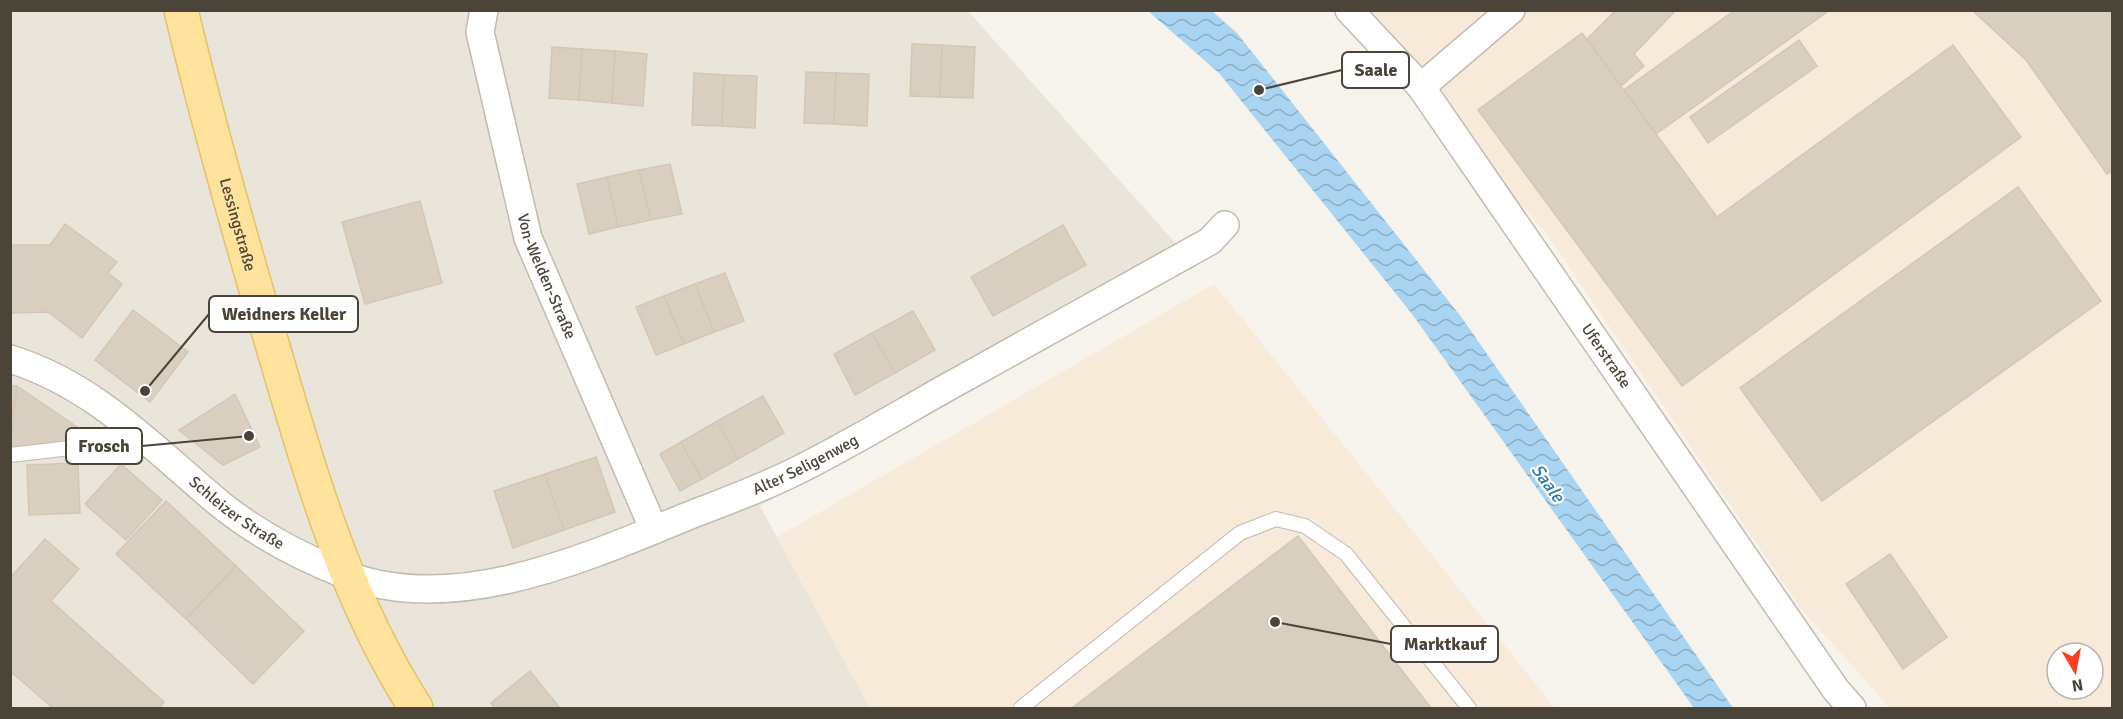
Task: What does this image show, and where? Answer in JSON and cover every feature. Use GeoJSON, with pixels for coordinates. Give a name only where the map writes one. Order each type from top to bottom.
{"type":"FeatureCollection","features":[{"type":"Feature","properties":{"kind":"main road","name":"Lessingstraße"},"geometry":{"type":"LineString","coordinates":[[181,10],[202,99],[267,328],[308,466],[345,574]]}},
{"type":"Feature","properties":{"kind":"main road"},"geometry":{"type":"LineString","coordinates":[[345,574],[384,655],[416,708]]}},
{"type":"Feature","properties":{"kind":"street","name":"Von-Welden-Straße"},"geometry":{"type":"LineString","coordinates":[[484,10],[480,32],[528,238],[654,530]]}},
{"type":"Feature","properties":{"kind":"street","name":"Uferstraße"},"geometry":{"type":"LineString","coordinates":[[1349,10],[1421,87],[1836,690],[1852,708]]}},
{"type":"Feature","properties":{"kind":"street"},"geometry":{"type":"LineString","coordinates":[[1421,87],[1511,10]]}},
{"type":"Feature","properties":{"kind":"street","name":"Alter Seligenweg"},"geometry":{"type":"LineString","coordinates":[[345,574],[388,585],[440,589],[499,581],[548,569],[654,530],[789,475],[1210,241],[1225,225]]}},
{"type":"Feature","properties":{"kind":"street","name":"Schleizer Straße"},"geometry":{"type":"LineString","coordinates":[[10,359],[38,367],[90,397],[138,431],[222,506],[267,536],[345,574]]}},
{"type":"Feature","properties":{"kind":"lane"},"geometry":{"type":"LineString","coordinates":[[10,455],[96,445],[138,431]]}},
{"type":"Feature","properties":{"kind":"lane"},"geometry":{"type":"LineString","coordinates":[[1021,708],[1240,533],[1276,519],[1305,526],[1346,554],[1468,708]]}},
{"type":"Feature","properties":{"kind":"shaded area"},"geometry":{"type":"Polygon","coordinates":[[[10,11],[968,11],[1196,266],[760,506],[870,708],[11,708],[10,11]]]}},
{"type":"Feature","properties":{"kind":"shaded area"},"geometry":{"type":"Polygon","coordinates":[[[1356,11],[2112,11],[2112,708],[1890,708],[1799,606],[1546,233],[1356,11]]]}},
{"type":"Feature","properties":{"kind":"shaded area"},"geometry":{"type":"Polygon","coordinates":[[[1214,284],[1555,708],[870,708],[777,537],[1214,284]]]}},
{"type":"Feature","properties":{"kind":"water"},"geometry":{"type":"Polygon","coordinates":[[[1148,11],[1212,11],[1237,33],[1462,318],[1733,708],[1694,708],[1412,314],[1219,73],[1148,11]]]}},
{"type":"Feature","properties":{"kind":"building"},"geometry":{"type":"Polygon","coordinates":[[[1616,10],[1676,10],[1634,54],[1644,66],[1621,86],[1587,39],[1616,10]]]}},
{"type":"Feature","properties":{"kind":"building"},"geometry":{"type":"Polygon","coordinates":[[[1735,10],[1827,12],[1656,134],[1624,90],[1735,10]]]}},
{"type":"Feature","properties":{"kind":"building"},"geometry":{"type":"Polygon","coordinates":[[[1972,10],[2112,10],[2112,171],[2107,174],[2026,60],[1972,10]]]}},
{"type":"Feature","properties":{"kind":"building"},"geometry":{"type":"Polygon","coordinates":[[[1582,33],[1717,217],[1953,45],[2021,137],[1682,386],[1478,110],[1582,33]]]}},
{"type":"Feature","properties":{"kind":"building"},"geometry":{"type":"Polygon","coordinates":[[[1799,40],[1817,66],[1708,143],[1690,117],[1799,40]]]}},
{"type":"Feature","properties":{"kind":"building"},"geometry":{"type":"Polygon","coordinates":[[[912,44],[942,45],[940,97],[910,96],[912,44]]]}},
{"type":"Feature","properties":{"kind":"building"},"geometry":{"type":"Polygon","coordinates":[[[942,45],[975,47],[973,98],[940,97],[942,45]]]}},
{"type":"Feature","properties":{"kind":"building"},"geometry":{"type":"Polygon","coordinates":[[[552,47],[582,49],[579,100],[549,98],[552,47]]]}},
{"type":"Feature","properties":{"kind":"building"},"geometry":{"type":"Polygon","coordinates":[[[582,49],[615,51],[612,103],[579,100],[582,49]]]}},
{"type":"Feature","properties":{"kind":"building"},"geometry":{"type":"Polygon","coordinates":[[[615,51],[647,54],[643,106],[612,103],[615,51]]]}},
{"type":"Feature","properties":{"kind":"building"},"geometry":{"type":"Polygon","coordinates":[[[806,72],[836,73],[834,124],[804,123],[806,72]]]}},
{"type":"Feature","properties":{"kind":"building"},"geometry":{"type":"Polygon","coordinates":[[[694,73],[724,75],[722,126],[692,125],[694,73]]]}},
{"type":"Feature","properties":{"kind":"building"},"geometry":{"type":"Polygon","coordinates":[[[836,73],[869,74],[867,126],[834,124],[836,73]]]}},
{"type":"Feature","properties":{"kind":"building"},"geometry":{"type":"Polygon","coordinates":[[[724,75],[757,76],[755,128],[722,126],[724,75]]]}},
{"type":"Feature","properties":{"kind":"building"},"geometry":{"type":"Polygon","coordinates":[[[670,164],[682,214],[651,220],[639,170],[670,164]]]}},
{"type":"Feature","properties":{"kind":"building"},"geometry":{"type":"Polygon","coordinates":[[[639,170],[651,220],[618,227],[607,177],[639,170]]]}},
{"type":"Feature","properties":{"kind":"building"},"geometry":{"type":"Polygon","coordinates":[[[607,177],[618,227],[589,234],[577,184],[607,177]]]}},
{"type":"Feature","properties":{"kind":"building"},"geometry":{"type":"Polygon","coordinates":[[[2018,187],[2101,301],[1822,501],[1740,388],[2018,187]]]}},
{"type":"Feature","properties":{"kind":"building"},"geometry":{"type":"Polygon","coordinates":[[[420,201],[442,283],[365,304],[342,222],[420,201]]]}},
{"type":"Feature","properties":{"kind":"building"},"geometry":{"type":"Polygon","coordinates":[[[65,224],[117,262],[108,273],[122,284],[82,338],[48,312],[10,313],[10,245],[50,245],[65,224]]]}},
{"type":"Feature","properties":{"kind":"building"},"geometry":{"type":"Polygon","coordinates":[[[1063,225],[1086,265],[993,316],[971,277],[1063,225]]]}},
{"type":"Feature","properties":{"kind":"building"},"geometry":{"type":"Polygon","coordinates":[[[725,273],[744,321],[714,332],[695,284],[725,273]]]}},
{"type":"Feature","properties":{"kind":"building"},"geometry":{"type":"Polygon","coordinates":[[[695,284],[714,332],[684,344],[664,296],[695,284]]]}},
{"type":"Feature","properties":{"kind":"building"},"geometry":{"type":"Polygon","coordinates":[[[664,296],[684,344],[656,355],[636,307],[664,296]]]}},
{"type":"Feature","properties":{"kind":"building"},"geometry":{"type":"Polygon","coordinates":[[[133,310],[188,352],[150,402],[95,360],[133,310]]]}},
{"type":"Feature","properties":{"kind":"building"},"geometry":{"type":"Polygon","coordinates":[[[913,311],[935,350],[895,373],[872,333],[913,311]]]}},
{"type":"Feature","properties":{"kind":"building"},"geometry":{"type":"Polygon","coordinates":[[[872,333],[895,373],[855,395],[834,354],[872,333]]]}},
{"type":"Feature","properties":{"kind":"building"},"geometry":{"type":"Polygon","coordinates":[[[10,385],[17,386],[10,429],[10,385]]]}},
{"type":"Feature","properties":{"kind":"building"},"geometry":{"type":"Polygon","coordinates":[[[17,386],[80,429],[70,443],[10,449],[17,386]]]}},
{"type":"Feature","properties":{"kind":"building"},"geometry":{"type":"Polygon","coordinates":[[[235,394],[260,447],[223,465],[179,430],[235,394]]]}},
{"type":"Feature","properties":{"kind":"building"},"geometry":{"type":"Polygon","coordinates":[[[763,396],[784,433],[738,459],[717,421],[763,396]]]}},
{"type":"Feature","properties":{"kind":"building"},"geometry":{"type":"Polygon","coordinates":[[[717,421],[738,459],[702,479],[681,442],[717,421]]]}},
{"type":"Feature","properties":{"kind":"building"},"geometry":{"type":"Polygon","coordinates":[[[681,442],[702,479],[680,491],[660,454],[681,442]]]}},
{"type":"Feature","properties":{"kind":"building"},"geometry":{"type":"Polygon","coordinates":[[[596,457],[615,512],[564,530],[545,474],[596,457]]]}},
{"type":"Feature","properties":{"kind":"building"},"geometry":{"type":"Polygon","coordinates":[[[78,463],[80,513],[29,515],[27,465],[78,463]]]}},
{"type":"Feature","properties":{"kind":"building"},"geometry":{"type":"Polygon","coordinates":[[[121,464],[162,500],[126,540],[85,504],[121,464]]]}},
{"type":"Feature","properties":{"kind":"building"},"geometry":{"type":"Polygon","coordinates":[[[545,474],[564,530],[513,548],[494,491],[545,474]]]}},
{"type":"Feature","properties":{"kind":"building"},"geometry":{"type":"Polygon","coordinates":[[[166,501],[236,566],[186,619],[116,554],[166,501]]]}},
{"type":"Feature","properties":{"kind":"building"},"geometry":{"type":"Polygon","coordinates":[[[1298,536],[1431,708],[1072,708],[1298,536]]]}},
{"type":"Feature","properties":{"kind":"building"},"geometry":{"type":"Polygon","coordinates":[[[45,539],[79,569],[51,601],[164,702],[159,708],[53,708],[10,671],[10,578],[45,539]]]}},
{"type":"Feature","properties":{"kind":"building"},"geometry":{"type":"Polygon","coordinates":[[[1890,554],[1947,637],[1903,669],[1846,584],[1890,554]]]}},
{"type":"Feature","properties":{"kind":"building"},"geometry":{"type":"Polygon","coordinates":[[[236,566],[304,631],[253,684],[186,619],[236,566]]]}},
{"type":"Feature","properties":{"kind":"building"},"geometry":{"type":"Polygon","coordinates":[[[530,671],[560,708],[495,708],[491,703],[530,671]]]}},
{"type":"Feature","properties":{"kind":"place","name":"Saale"},"geometry":{"type":"Point","coordinates":[1259,90]}},
{"type":"Feature","properties":{"kind":"place","name":"Weidners Keller"},"geometry":{"type":"Point","coordinates":[145,391]}},
{"type":"Feature","properties":{"kind":"place","name":"Frosch"},"geometry":{"type":"Point","coordinates":[249,436]}},
{"type":"Feature","properties":{"kind":"place","name":"Marktkauf"},"geometry":{"type":"Point","coordinates":[1275,622]}}]}
